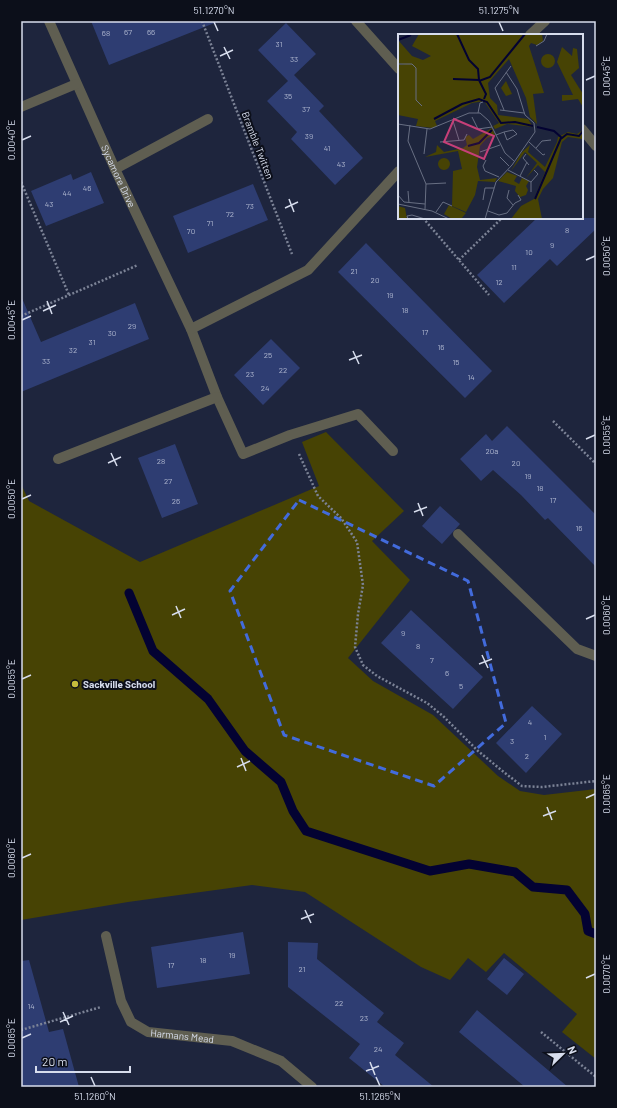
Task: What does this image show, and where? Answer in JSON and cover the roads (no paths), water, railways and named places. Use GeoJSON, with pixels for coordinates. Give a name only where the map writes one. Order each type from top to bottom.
{"type":"FeatureCollection","features":[{"type":"Feature","properties":{"kind":"street","name":"Sycamore Drive"},"geometry":{"type":"LineString","coordinates":[[49,21],[115,169],[191,329],[217,397],[243,454],[290,435],[358,414],[393,451]]}},
{"type":"Feature","properties":{"kind":"street"},"geometry":{"type":"LineString","coordinates":[[356,21],[398,68]]}},
{"type":"Feature","properties":{"kind":"street"},"geometry":{"type":"LineString","coordinates":[[531,34],[545,21]]}},
{"type":"Feature","properties":{"kind":"street"},"geometry":{"type":"LineString","coordinates":[[21,108],[76,84]]}},
{"type":"Feature","properties":{"kind":"street"},"geometry":{"type":"LineString","coordinates":[[115,169],[208,119]]}},
{"type":"Feature","properties":{"kind":"street"},"geometry":{"type":"LineString","coordinates":[[583,130],[596,146]]}},
{"type":"Feature","properties":{"kind":"street"},"geometry":{"type":"LineString","coordinates":[[191,329],[308,270],[398,172]]}},
{"type":"Feature","properties":{"kind":"street"},"geometry":{"type":"LineString","coordinates":[[58,458],[217,397]]}},
{"type":"Feature","properties":{"kind":"street"},"geometry":{"type":"LineString","coordinates":[[458,534],[577,649],[596,656]]}},
{"type":"Feature","properties":{"kind":"street","name":"Harmans Mead"},"geometry":{"type":"LineString","coordinates":[[106,936],[121,1001],[131,1022],[148,1032],[232,1040],[281,1061],[312,1087]]}},
{"type":"Feature","properties":{"kind":"waterway"},"geometry":{"type":"LineString","coordinates":[[129,593],[153,651],[208,699],[245,751],[281,782],[293,811],[306,831],[430,871],[469,864],[515,872],[533,887],[567,890],[585,914],[588,931],[596,934]]}},
{"type":"Feature","properties":{"kind":"place","name":"Sackville School"},"geometry":{"type":"Point","coordinates":[75,684]}}]}
